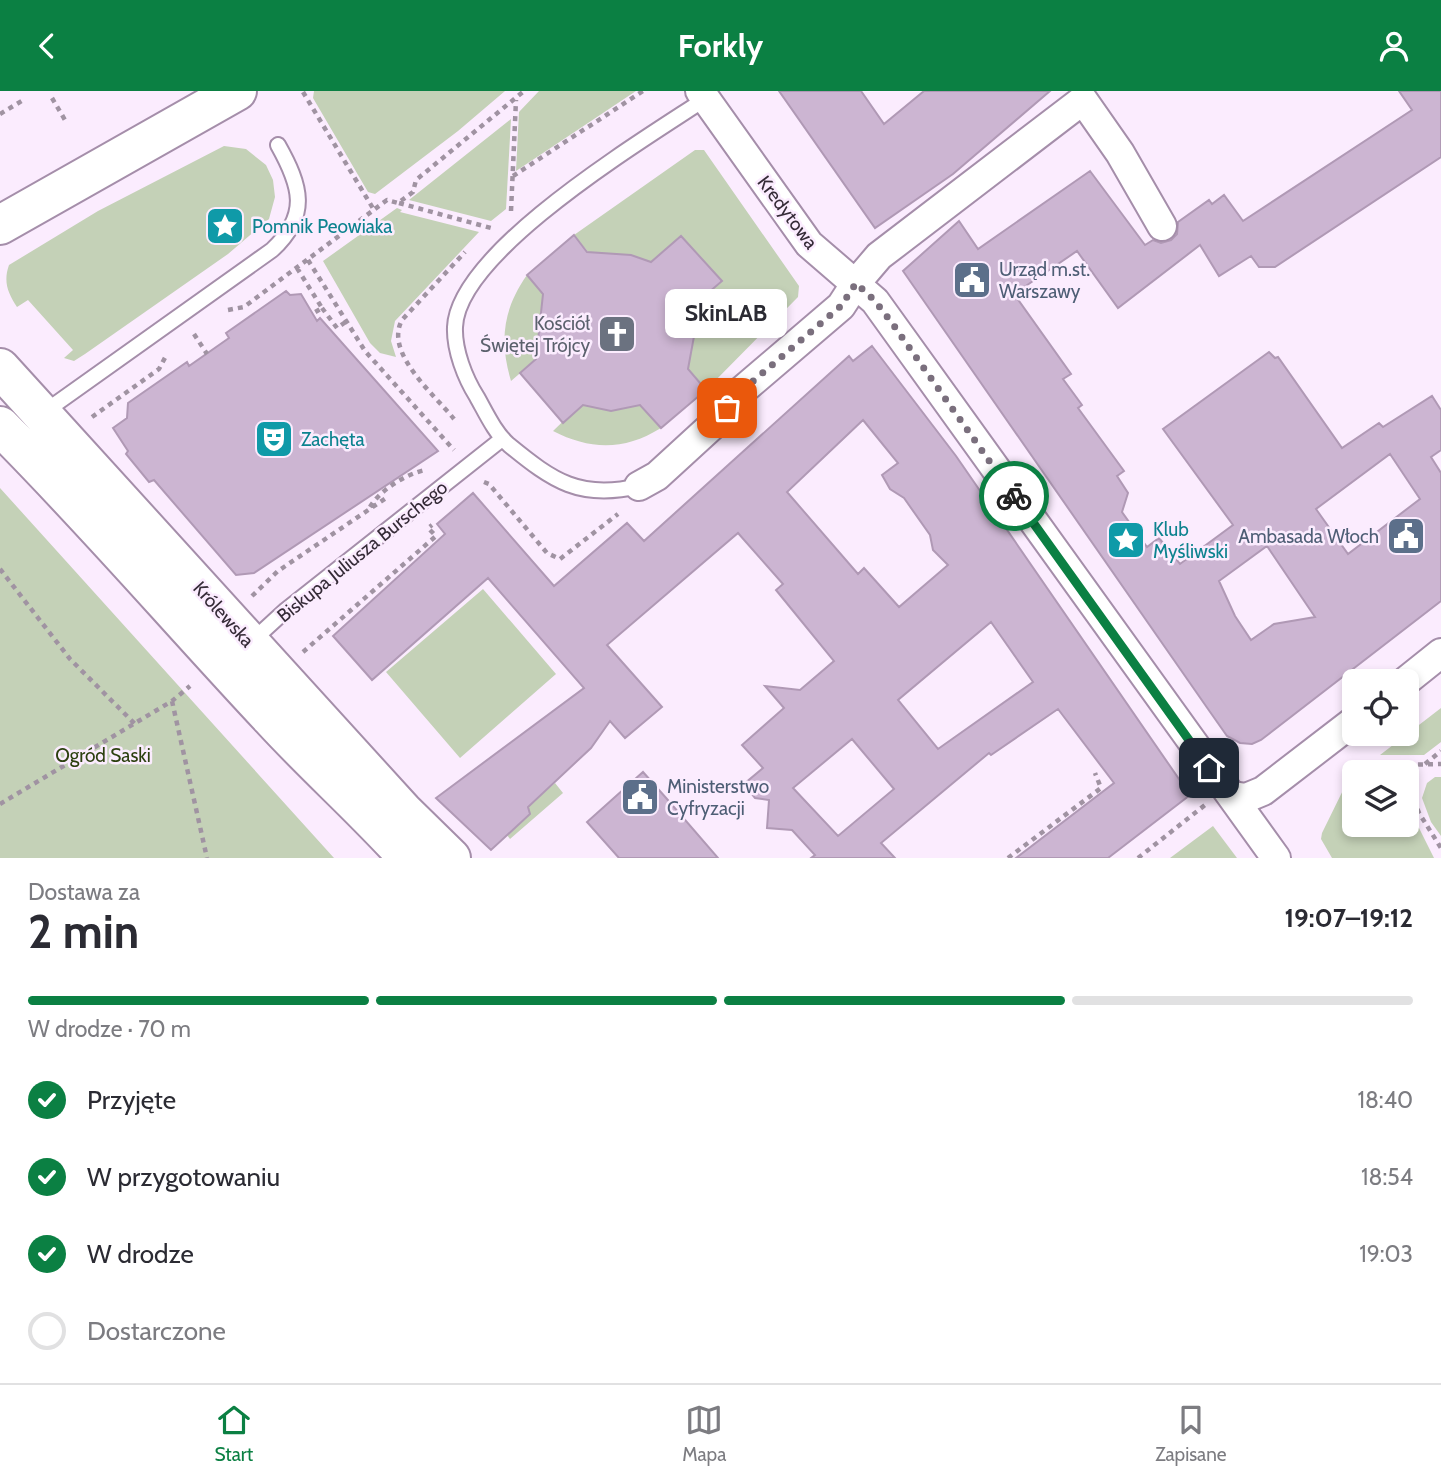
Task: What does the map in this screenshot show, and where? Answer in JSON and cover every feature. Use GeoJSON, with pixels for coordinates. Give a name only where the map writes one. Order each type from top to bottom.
{"type":"FeatureCollection","features":[{"type":"Feature","properties":{"kind":"street"},"geometry":{"type":"LineString","coordinates":[[0,225],[237,91]]}},
{"type":"Feature","properties":{"kind":"street","name":"Kredytowa"},"geometry":{"type":"LineString","coordinates":[[702,95],[810,244],[875,301],[892,323],[1276,858]]}},
{"type":"Feature","properties":{"kind":"street"},"geometry":{"type":"LineString","coordinates":[[639,486],[657,476],[716,422],[738,394],[841,306],[856,283],[879,257],[1083,100],[1120,153],[1162,226]]}},
{"type":"Feature","properties":{"kind":"street","name":"Królewska"},"geometry":{"type":"LineString","coordinates":[[0,368],[42,414],[237,654],[408,858]]}},
{"type":"Feature","properties":{"kind":"street","name":"Królewska"},"geometry":{"type":"LineString","coordinates":[[0,426],[451,858]]}},
{"type":"Feature","properties":{"kind":"street"},"geometry":{"type":"LineString","coordinates":[[1419,671],[1441,653]]}},
{"type":"Feature","properties":{"kind":"street"},"geometry":{"type":"LineString","coordinates":[[1233,796],[1246,798],[1264,791],[1342,730]]}},
{"type":"Feature","properties":{"kind":"lane"},"geometry":{"type":"LineString","coordinates":[[639,486],[617,491],[576,487],[548,478],[502,439],[465,378],[455,326],[467,292],[485,265],[538,214],[702,95]]}},
{"type":"Feature","properties":{"kind":"lane"},"geometry":{"type":"LineString","coordinates":[[42,414],[272,250],[290,234],[298,204],[298,191],[278,145]]}},
{"type":"Feature","properties":{"kind":"lane","name":"Biskupa Juliusza Burschego"},"geometry":{"type":"LineString","coordinates":[[237,654],[286,610],[502,439]]}},
{"type":"Feature","properties":{"kind":"path"},"geometry":{"type":"LineString","coordinates":[[398,203],[413,192],[416,180],[524,91]]}},
{"type":"Feature","properties":{"kind":"path"},"geometry":{"type":"LineString","coordinates":[[512,177],[643,91]]}},
{"type":"Feature","properties":{"kind":"path"},"geometry":{"type":"LineString","coordinates":[[303,92],[374,210]]}},
{"type":"Feature","properties":{"kind":"path"},"geometry":{"type":"LineString","coordinates":[[52,98],[65,120]]}},
{"type":"Feature","properties":{"kind":"path"},"geometry":{"type":"LineString","coordinates":[[0,114],[25,99]]}},
{"type":"Feature","properties":{"kind":"path"},"geometry":{"type":"LineString","coordinates":[[220,316],[229,310],[244,307],[387,200],[491,229],[510,212],[516,100]]}},
{"type":"Feature","properties":{"kind":"path"},"geometry":{"type":"LineString","coordinates":[[308,260],[365,351],[456,451],[447,457]]}},
{"type":"Feature","properties":{"kind":"path"},"geometry":{"type":"LineString","coordinates":[[297,268],[337,328],[347,321]]}},
{"type":"Feature","properties":{"kind":"path"},"geometry":{"type":"LineString","coordinates":[[312,314],[322,308]]}},
{"type":"Feature","properties":{"kind":"path"},"geometry":{"type":"LineString","coordinates":[[185,341],[203,328]]}},
{"type":"Feature","properties":{"kind":"path"},"geometry":{"type":"LineString","coordinates":[[194,334],[207,353]]}},
{"type":"Feature","properties":{"kind":"path"},"geometry":{"type":"LineString","coordinates":[[83,422],[159,369],[166,355],[175,348]]}},
{"type":"Feature","properties":{"kind":"path"},"geometry":{"type":"LineString","coordinates":[[398,490],[429,469]]}},
{"type":"Feature","properties":{"kind":"path"},"geometry":{"type":"LineString","coordinates":[[368,511],[375,499],[414,473]]}},
{"type":"Feature","properties":{"kind":"path"},"geometry":{"type":"LineString","coordinates":[[244,603],[278,571],[388,497]]}},
{"type":"Feature","properties":{"kind":"path"},"geometry":{"type":"LineString","coordinates":[[0,569],[70,659],[135,724]]}},
{"type":"Feature","properties":{"kind":"path"},"geometry":{"type":"LineString","coordinates":[[0,804],[135,724],[172,701],[190,686]]}},
{"type":"Feature","properties":{"kind":"path"},"geometry":{"type":"LineString","coordinates":[[172,701],[206,858]]}},
{"type":"Feature","properties":{"kind":"path"},"geometry":{"type":"LineString","coordinates":[[1424,764],[1441,751]]}},
{"type":"Feature","properties":{"kind":"path"},"geometry":{"type":"LineString","coordinates":[[1419,764],[1441,764]]}},
{"type":"Feature","properties":{"kind":"path"},"geometry":{"type":"LineString","coordinates":[[1008,858],[1101,788],[1095,773]]}},
{"type":"Feature","properties":{"kind":"path"},"geometry":{"type":"LineString","coordinates":[[1138,858],[1206,805]]}},
{"type":"Feature","properties":{"kind":"path"},"geometry":{"type":"LineString","coordinates":[[1419,813],[1441,848]]}},
{"type":"Feature","properties":{"kind":"green space"},"geometry":{"type":"Polygon","coordinates":[[[314,91],[505,91],[458,131],[375,194],[368,192],[313,98],[314,91]]]}},
{"type":"Feature","properties":{"kind":"green space"},"geometry":{"type":"Polygon","coordinates":[[[539,91],[636,91],[516,171],[519,112],[539,91]]]}},
{"type":"Feature","properties":{"kind":"green space"},"geometry":{"type":"Polygon","coordinates":[[[511,119],[506,209],[491,221],[409,200],[511,119]]]}},
{"type":"Feature","properties":{"kind":"green space"},"geometry":{"type":"Polygon","coordinates":[[[224,146],[246,149],[266,165],[273,180],[275,197],[269,219],[228,254],[85,354],[74,361],[64,358],[73,350],[28,300],[17,307],[14,302],[7,282],[9,265],[98,211],[224,146]]]}},
{"type":"Feature","properties":{"kind":"green space"},"geometry":{"type":"Polygon","coordinates":[[[695,150],[704,150],[799,286],[798,297],[706,390],[687,367],[695,331],[690,308],[721,281],[681,236],[651,262],[622,256],[594,259],[574,235],[695,150]]]}},
{"type":"Feature","properties":{"kind":"green space"},"geometry":{"type":"Polygon","coordinates":[[[397,208],[402,210],[400,212],[479,232],[395,321],[391,341],[396,357],[380,353],[370,343],[323,261],[397,208]]]}},
{"type":"Feature","properties":{"kind":"green space"},"geometry":{"type":"Polygon","coordinates":[[[527,275],[547,299],[540,317],[540,356],[511,381],[504,339],[508,313],[527,275]]]}},
{"type":"Feature","properties":{"kind":"green space"},"geometry":{"type":"Polygon","coordinates":[[[581,404],[611,411],[640,405],[661,428],[634,441],[607,445],[580,442],[553,431],[581,404]]]}},
{"type":"Feature","properties":{"kind":"green space","name":"Ogród Saski"},"geometry":{"type":"Polygon","coordinates":[[[0,488],[334,858],[0,858],[0,488]]]}},
{"type":"Feature","properties":{"kind":"green space"},"geometry":{"type":"Polygon","coordinates":[[[483,589],[556,674],[460,758],[386,672],[483,589]]]}},
{"type":"Feature","properties":{"kind":"green space"},"geometry":{"type":"Polygon","coordinates":[[[1441,708],[1441,742],[1424,755],[1380,755],[1392,746],[1419,746],[1419,725],[1441,708]]]}},
{"type":"Feature","properties":{"kind":"green space"},"geometry":{"type":"Polygon","coordinates":[[[1435,777],[1441,777],[1441,836],[1431,822],[1422,798],[1427,783],[1435,777]]]}},
{"type":"Feature","properties":{"kind":"green space"},"geometry":{"type":"Polygon","coordinates":[[[555,783],[563,793],[510,839],[507,835],[529,811],[528,806],[555,783]]]}},
{"type":"Feature","properties":{"kind":"green space"},"geometry":{"type":"Polygon","coordinates":[[[1342,792],[1342,837],[1419,837],[1419,828],[1434,858],[1332,858],[1321,839],[1342,792]]]}},
{"type":"Feature","properties":{"kind":"green space"},"geometry":{"type":"Polygon","coordinates":[[[1213,826],[1237,858],[1170,858],[1213,826]]]}},
{"type":"Feature","properties":{"kind":"building"},"geometry":{"type":"Polygon","coordinates":[[[779,91],[861,91],[884,124],[924,91],[1050,91],[953,174],[875,228],[779,91]]]}},
{"type":"Feature","properties":{"kind":"building"},"geometry":{"type":"Polygon","coordinates":[[[1399,91],[1441,91],[1441,157],[1275,267],[1259,267],[1251,256],[1219,276],[1200,245],[1118,308],[1077,251],[1014,294],[1071,374],[1063,379],[1082,405],[1078,408],[1124,471],[1117,476],[1128,493],[1122,512],[1147,547],[1159,538],[1180,564],[1233,525],[1163,429],[1269,352],[1275,358],[1278,357],[1342,448],[1379,423],[1383,427],[1432,396],[1441,410],[1441,450],[1431,457],[1441,473],[1441,601],[1353,669],[1342,669],[1342,677],[1261,740],[1252,744],[1240,743],[1227,736],[903,271],[959,221],[978,249],[1090,171],[1145,245],[1153,240],[1161,243],[1171,240],[1177,234],[1178,222],[1209,200],[1212,204],[1224,195],[1243,221],[1412,110],[1399,91]],[[1390,454],[1316,509],[1348,554],[1420,499],[1390,454]],[[1267,546],[1219,581],[1235,616],[1251,640],[1274,624],[1315,617],[1267,546]]]}},
{"type":"Feature","properties":{"kind":"building","name":"Kościół Świętej Trójcy"},"geometry":{"type":"Polygon","coordinates":[[[574,235],[587,252],[631,255],[651,262],[681,236],[722,281],[693,306],[695,331],[688,369],[706,390],[661,428],[640,405],[611,411],[583,405],[563,423],[520,373],[536,359],[543,294],[527,275],[574,235]]]}},
{"type":"Feature","properties":{"kind":"building","name":"Zachęta"},"geometry":{"type":"Polygon","coordinates":[[[286,291],[290,295],[301,294],[317,321],[320,318],[438,451],[254,573],[236,575],[154,480],[149,482],[126,454],[128,451],[113,428],[127,418],[128,403],[187,362],[189,366],[229,338],[226,333],[286,291]]]}},
{"type":"Feature","properties":{"kind":"building"},"geometry":{"type":"Polygon","coordinates":[[[872,346],[956,456],[1190,795],[1108,858],[1016,858],[1114,783],[1058,709],[991,755],[989,753],[881,843],[895,858],[811,858],[815,855],[792,830],[767,828],[769,800],[755,798],[744,784],[763,768],[742,745],[784,708],[765,686],[800,690],[834,661],[776,590],[783,584],[738,533],[607,645],[662,707],[625,738],[610,721],[591,748],[528,807],[530,814],[491,850],[436,798],[584,688],[488,578],[372,680],[333,636],[445,534],[437,524],[473,493],[554,586],[627,523],[644,541],[849,356],[853,361],[872,346]],[[863,420],[787,492],[858,574],[864,568],[899,607],[948,565],[933,550],[930,535],[904,498],[890,489],[882,475],[898,463],[863,420]],[[991,622],[898,700],[938,749],[1033,682],[991,622]],[[852,739],[793,788],[838,836],[894,789],[852,739]]]}},
{"type":"Feature","properties":{"kind":"building","name":"Ministerstwo Cyfryzacji"},"geometry":{"type":"Polygon","coordinates":[[[643,772],[718,858],[619,858],[587,822],[643,772]]]}},
{"type":"Feature","properties":{"kind":"way so far"},"geometry":{"type":"LineString","coordinates":[[727,408],[738,394],[841,306],[856,283],[892,323],[1014,496]]}},
{"type":"Feature","properties":{"kind":"place","name":"Pomnik Peowiaka"},"geometry":{"type":"Point","coordinates":[225,226]}},
{"type":"Feature","properties":{"kind":"place","name":"Urząd m.st. Warszawy"},"geometry":{"type":"Point","coordinates":[972,280]}},
{"type":"Feature","properties":{"kind":"place","name":"Kościół Świętej Trójcy"},"geometry":{"type":"Point","coordinates":[617,334]}},
{"type":"Feature","properties":{"kind":"place","name":"SkinLAB"},"geometry":{"type":"Point","coordinates":[727,408]}},
{"type":"Feature","properties":{"kind":"place","name":"Zachęta"},"geometry":{"type":"Point","coordinates":[274,439]}},
{"type":"Feature","properties":{"kind":"place","name":"Ambasada Włoch"},"geometry":{"type":"Point","coordinates":[1406,536]}},
{"type":"Feature","properties":{"kind":"place","name":"Klub Myśliwski"},"geometry":{"type":"Point","coordinates":[1126,540]}},
{"type":"Feature","properties":{"kind":"place","name":"Ministerstwo Cyfryzacji"},"geometry":{"type":"Point","coordinates":[640,797]}},
{"type":"Feature","properties":{"kind":"route"},"geometry":{"type":"LineString","coordinates":[[1014,496],[1209,768]]}}]}
